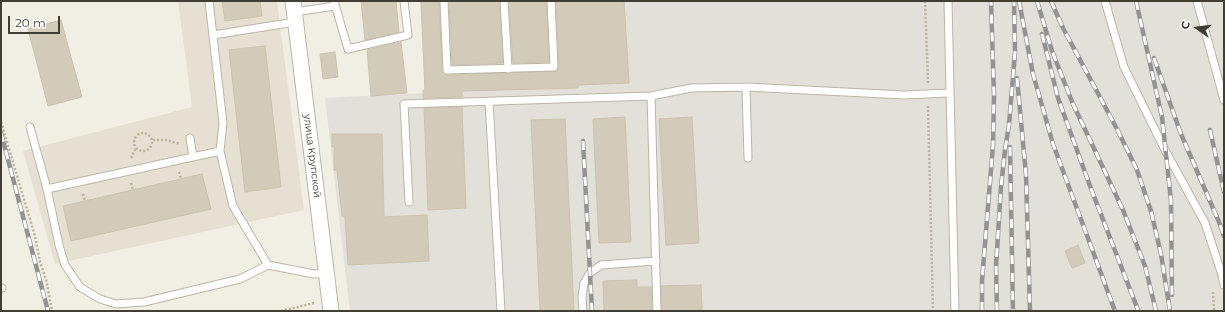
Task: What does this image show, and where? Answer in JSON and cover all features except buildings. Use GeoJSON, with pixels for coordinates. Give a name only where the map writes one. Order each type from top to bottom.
{"type":"FeatureCollection","features":[{"type":"Feature","properties":{"kind":"street","name":"улица Крупской"},"geometry":{"type":"LineString","coordinates":[[294,11],[330,305]]}},
{"type":"Feature","properties":{"kind":"lane"},"geometry":{"type":"LineString","coordinates":[[209,1],[224,123],[220,151],[233,206],[268,265]]}},
{"type":"Feature","properties":{"kind":"lane"},"geometry":{"type":"LineString","coordinates":[[213,35],[294,11],[335,4],[348,49],[408,35],[404,1]]}},
{"type":"Feature","properties":{"kind":"lane"},"geometry":{"type":"LineString","coordinates":[[444,1],[447,70],[554,67],[551,1]]}},
{"type":"Feature","properties":{"kind":"lane"},"geometry":{"type":"LineString","coordinates":[[504,1],[508,69]]}},
{"type":"Feature","properties":{"kind":"lane"},"geometry":{"type":"LineString","coordinates":[[948,1],[955,311]]}},
{"type":"Feature","properties":{"kind":"lane"},"geometry":{"type":"LineString","coordinates":[[1105,1],[1124,67],[1165,150],[1205,222],[1224,285]]}},
{"type":"Feature","properties":{"kind":"lane"},"geometry":{"type":"LineString","coordinates":[[1197,1],[1224,100]]}},
{"type":"Feature","properties":{"kind":"lane"},"geometry":{"type":"LineString","coordinates":[[746,87],[748,158]]}},
{"type":"Feature","properties":{"kind":"lane"},"geometry":{"type":"LineString","coordinates":[[409,202],[404,104],[651,96],[691,88],[746,87],[904,95],[950,93]]}},
{"type":"Feature","properties":{"kind":"lane"},"geometry":{"type":"LineString","coordinates":[[651,96],[657,311]]}},
{"type":"Feature","properties":{"kind":"lane"},"geometry":{"type":"LineString","coordinates":[[489,101],[501,311]]}},
{"type":"Feature","properties":{"kind":"lane"},"geometry":{"type":"LineString","coordinates":[[30,127],[47,189],[59,245],[65,265],[80,287],[100,299],[116,304],[144,302],[240,279],[268,265],[314,274],[326,274]]}},
{"type":"Feature","properties":{"kind":"lane"},"geometry":{"type":"LineString","coordinates":[[190,138],[193,154]]}},
{"type":"Feature","properties":{"kind":"lane"},"geometry":{"type":"LineString","coordinates":[[47,189],[193,154],[220,151]]}},
{"type":"Feature","properties":{"kind":"lane"},"geometry":{"type":"LineString","coordinates":[[583,311],[582,297],[584,283],[590,273],[602,265],[656,261]]}},
{"type":"Feature","properties":{"kind":"path"},"geometry":{"type":"LineString","coordinates":[[925,1],[933,311]]}},
{"type":"Feature","properties":{"kind":"path"},"geometry":{"type":"LineString","coordinates":[[1,122],[46,279],[52,311]]}},
{"type":"Feature","properties":{"kind":"path"},"geometry":{"type":"LineString","coordinates":[[145,133],[150,135],[152,140],[152,145],[145,151],[140,151],[136,148],[134,143],[135,137],[139,134],[145,133]]}},
{"type":"Feature","properties":{"kind":"path"},"geometry":{"type":"LineString","coordinates":[[152,140],[166,140],[180,144],[193,154]]}},
{"type":"Feature","properties":{"kind":"path"},"geometry":{"type":"LineString","coordinates":[[281,311],[330,305]]}},
{"type":"Feature","properties":{"kind":"shaded area"},"geometry":{"type":"Polygon","coordinates":[[[178,1],[277,1],[304,210],[55,264],[23,151],[192,107],[178,1]]]}},
{"type":"Feature","properties":{"kind":"shaded area"},"geometry":{"type":"Polygon","coordinates":[[[420,1],[1224,1],[1224,311],[350,311],[325,98],[425,93],[420,1]]]}},
{"type":"Feature","properties":{"kind":"railway"},"geometry":{"type":"LineString","coordinates":[[982,311],[982,281],[993,145],[994,96],[991,1]]}},
{"type":"Feature","properties":{"kind":"railway"},"geometry":{"type":"LineString","coordinates":[[997,311],[996,266],[1001,187],[1009,125],[1015,52],[1014,1]]}},
{"type":"Feature","properties":{"kind":"railway"},"geometry":{"type":"LineString","coordinates":[[1019,1],[1033,74],[1053,144],[1115,311]]}},
{"type":"Feature","properties":{"kind":"railway"},"geometry":{"type":"LineString","coordinates":[[1037,1],[1052,51],[1073,104],[1123,210],[1145,266],[1156,311]]}},
{"type":"Feature","properties":{"kind":"railway"},"geometry":{"type":"LineString","coordinates":[[1051,1],[1063,28],[1117,129],[1137,170],[1151,211],[1161,254],[1170,311]]}},
{"type":"Feature","properties":{"kind":"railway"},"geometry":{"type":"LineString","coordinates":[[1136,1],[1162,117],[1171,201],[1172,295]]}},
{"type":"Feature","properties":{"kind":"railway"},"geometry":{"type":"LineString","coordinates":[[1042,34],[1058,98],[1138,310]]}},
{"type":"Feature","properties":{"kind":"railway"},"geometry":{"type":"LineString","coordinates":[[1154,58],[1181,134],[1224,236]]}},
{"type":"Feature","properties":{"kind":"railway"},"geometry":{"type":"LineString","coordinates":[[1017,78],[1026,175],[1030,311]]}},
{"type":"Feature","properties":{"kind":"railway"},"geometry":{"type":"LineString","coordinates":[[1210,130],[1224,192]]}},
{"type":"Feature","properties":{"kind":"railway"},"geometry":{"type":"LineString","coordinates":[[1,133],[48,311]]}},
{"type":"Feature","properties":{"kind":"railway"},"geometry":{"type":"LineString","coordinates":[[583,141],[592,311]]}},
{"type":"Feature","properties":{"kind":"railway"},"geometry":{"type":"LineString","coordinates":[[1010,147],[1013,311]]}}]}
